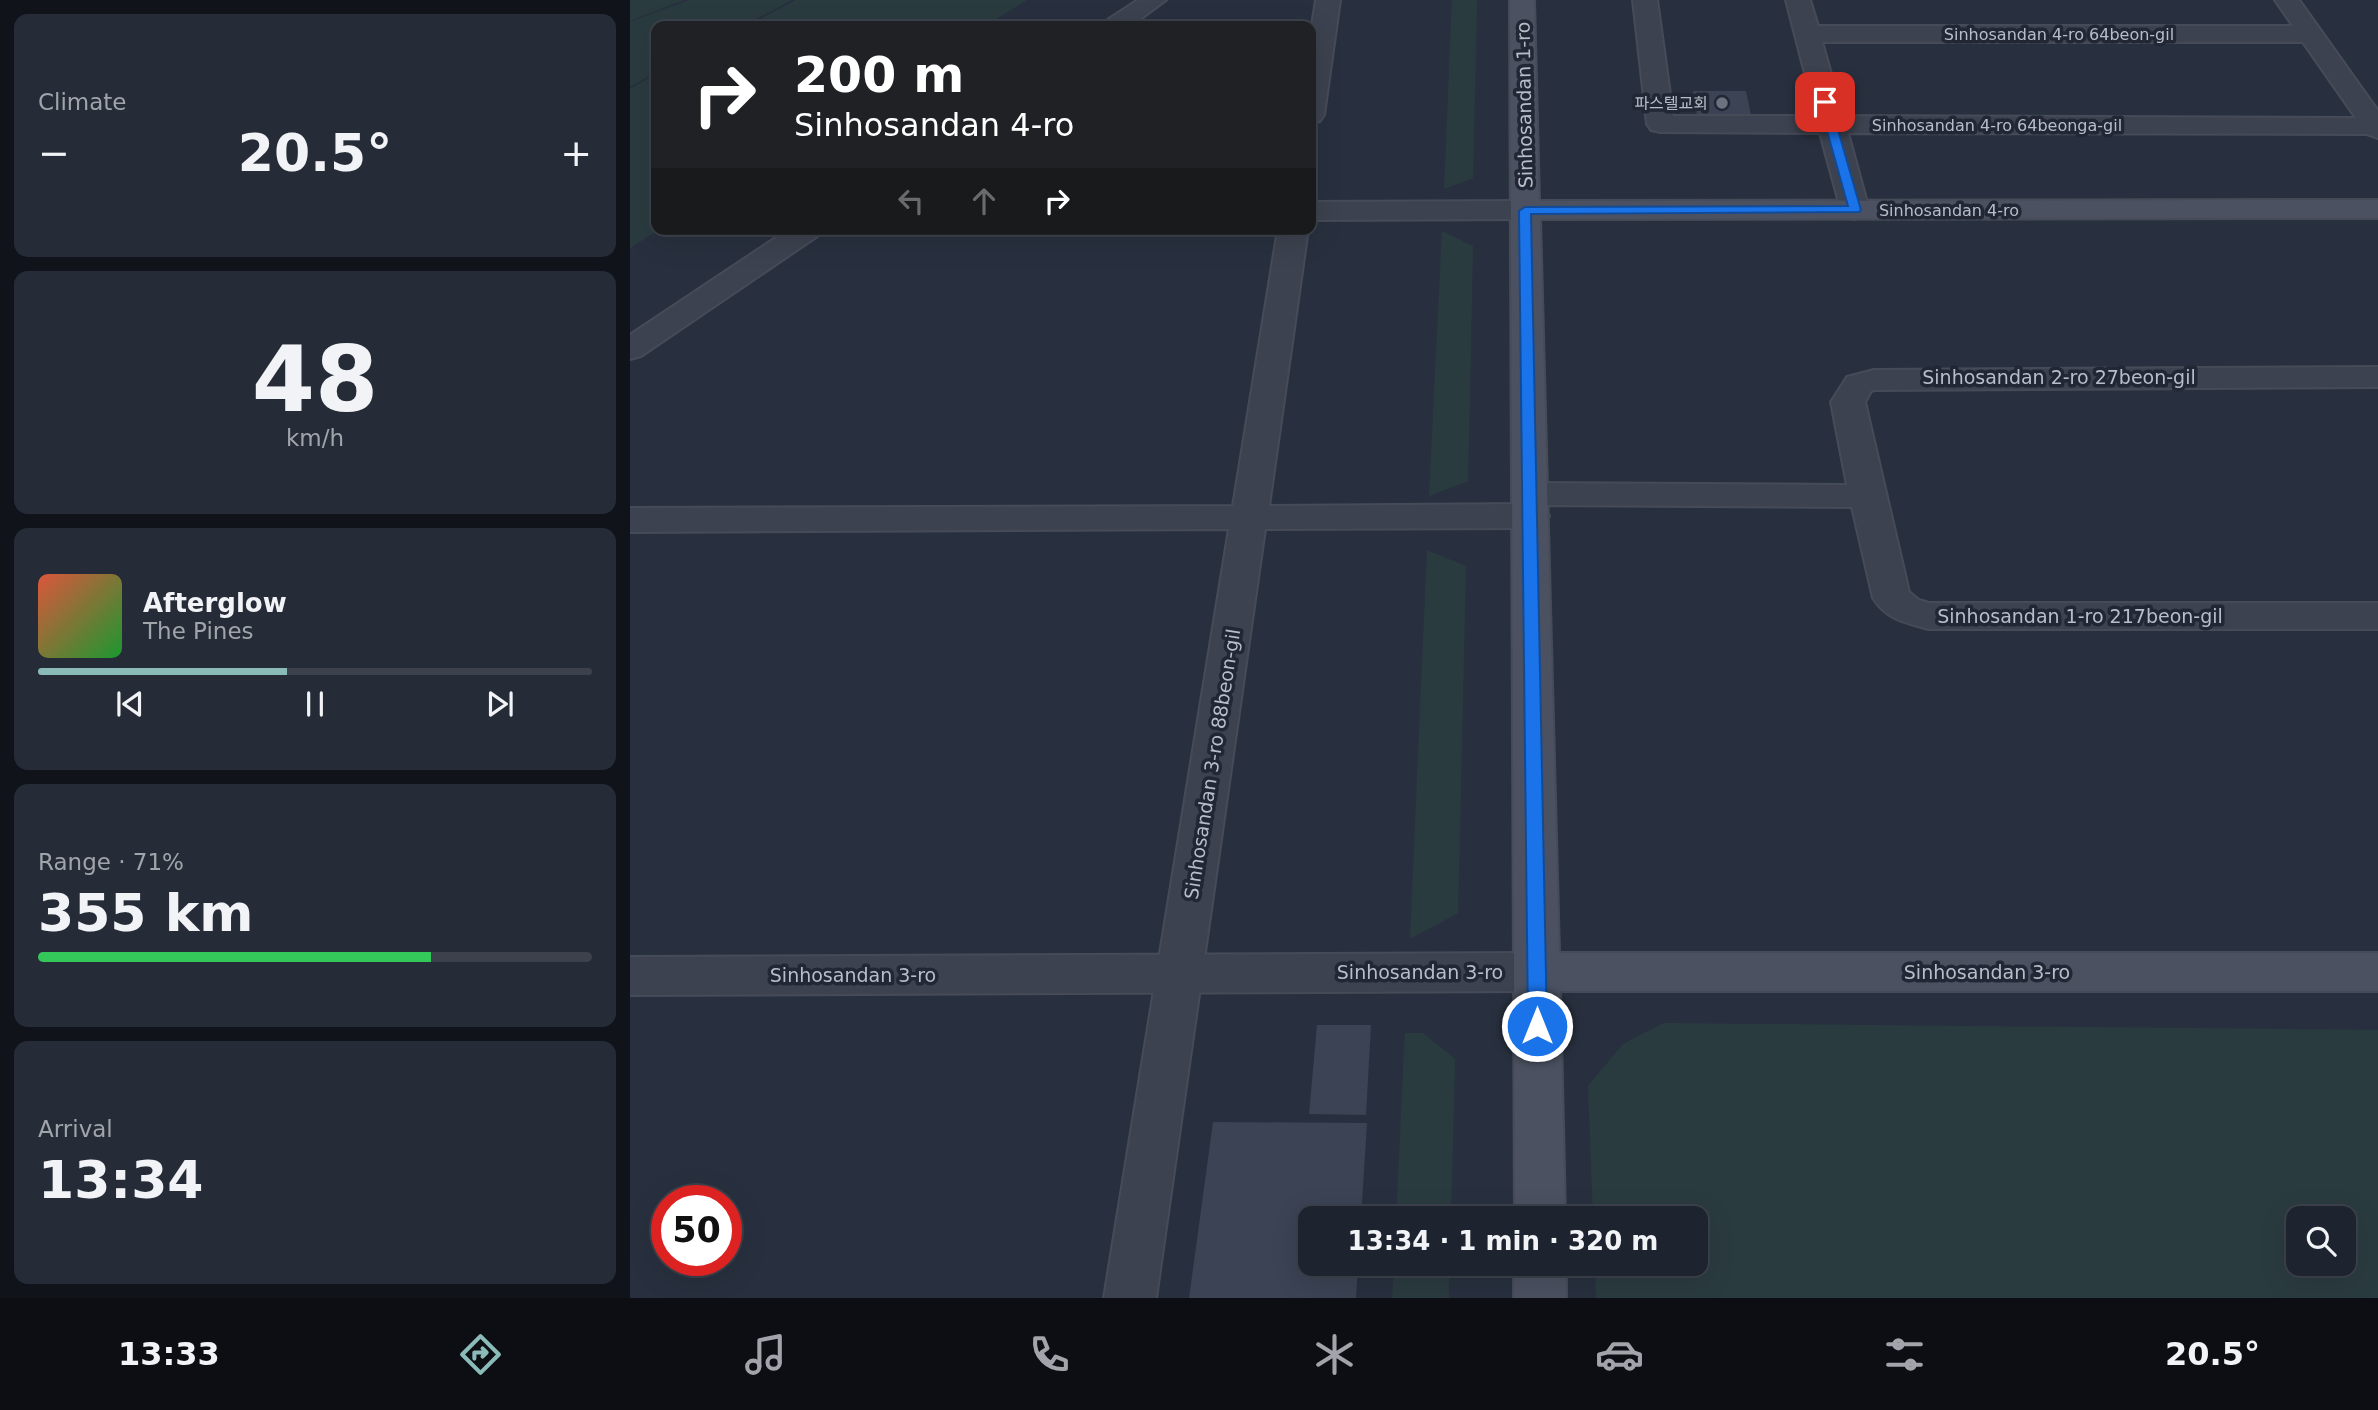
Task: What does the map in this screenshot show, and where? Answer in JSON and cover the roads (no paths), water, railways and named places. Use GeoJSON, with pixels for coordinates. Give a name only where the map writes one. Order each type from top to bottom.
{"type":"FeatureCollection","features":[{"type":"Feature","properties":{"kind":"main road","name":"Sinhosandan 1-ro"},"geometry":{"type":"LineString","coordinates":[[1522,0],[1539,1206]]}},
{"type":"Feature","properties":{"kind":"main road","name":"Sinhosandan 4-ro"},"geometry":{"type":"LineString","coordinates":[[1525,211],[2378,209]]}},
{"type":"Feature","properties":{"kind":"main road","name":"Sinhosandan 3-ro"},"geometry":{"type":"LineString","coordinates":[[1537,972],[2378,972]]}},
{"type":"Feature","properties":{"kind":"main road"},"geometry":{"type":"LineString","coordinates":[[1540,1276],[1541,1298]]}},
{"type":"Feature","properties":{"kind":"street"},"geometry":{"type":"LineString","coordinates":[[1122,21],[1154,0]]}},
{"type":"Feature","properties":{"kind":"street"},"geometry":{"type":"LineString","coordinates":[[1316,82],[1328,0]]}},
{"type":"Feature","properties":{"kind":"street","name":"Sinhosandan 4-ro 64beonga-gil"},"geometry":{"type":"LineString","coordinates":[[1645,0],[1661,124],[2376,128]]}},
{"type":"Feature","properties":{"kind":"street"},"geometry":{"type":"LineString","coordinates":[[1798,0],[1855,210]]}},
{"type":"Feature","properties":{"kind":"street"},"geometry":{"type":"LineString","coordinates":[[2287,0],[2376,128]]}},
{"type":"Feature","properties":{"kind":"street","name":"Sinhosandan 4-ro 64beon-gil"},"geometry":{"type":"LineString","coordinates":[[1807,34],[2311,34]]}},
{"type":"Feature","properties":{"kind":"street","name":"Sinhosandan 4-ro"},"geometry":{"type":"LineString","coordinates":[[1316,211],[1525,211]]}},
{"type":"Feature","properties":{"kind":"street"},"geometry":{"type":"LineString","coordinates":[[630,349],[800,235]]}},
{"type":"Feature","properties":{"kind":"street","name":"Sinhosandan 3-ro 88beon-gil"},"geometry":{"type":"LineString","coordinates":[[1130,1298],[1292,235]]}},
{"type":"Feature","properties":{"kind":"street","name":"Sinhosandan 2-ro 27beon-gil"},"geometry":{"type":"LineString","coordinates":[[1867,496],[1848,402],[1860,384],[1874,380],[1909,377],[2378,377]]}},
{"type":"Feature","properties":{"kind":"street"},"geometry":{"type":"LineString","coordinates":[[630,520],[1249,517],[1531,505],[1867,496]]}},
{"type":"Feature","properties":{"kind":"street","name":"Sinhosandan 1-ro 217beon-gil"},"geometry":{"type":"LineString","coordinates":[[1867,496],[1892,598],[1906,610],[1918,614],[1943,617],[2378,616]]}},
{"type":"Feature","properties":{"kind":"street","name":"Sinhosandan 3-ro"},"geometry":{"type":"LineString","coordinates":[[630,976],[1537,972]]}},
{"type":"Feature","properties":{"kind":"place","name":"파스텔교회"},"geometry":{"type":"Point","coordinates":[1722,103]}}]}
